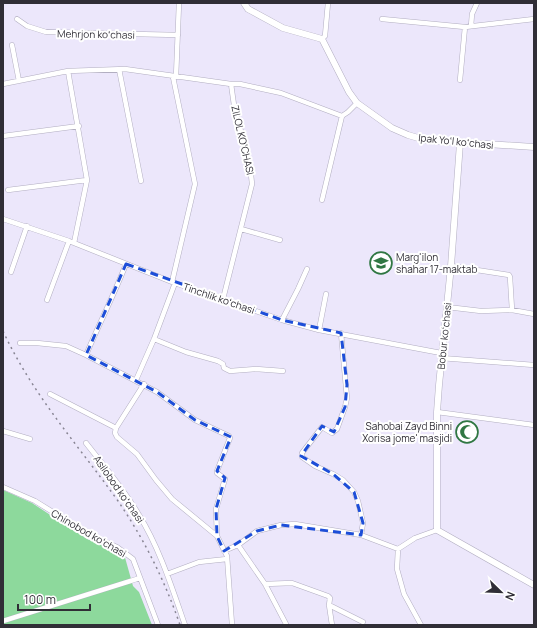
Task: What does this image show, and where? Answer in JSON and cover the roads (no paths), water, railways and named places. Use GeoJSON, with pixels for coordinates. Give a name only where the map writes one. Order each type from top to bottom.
{"type":"FeatureCollection","features":[{"type":"Feature","properties":{"kind":"street"},"geometry":{"type":"LineString","coordinates":[[136,380],[154,339],[173,282],[195,184],[175,77],[180,3]]}},
{"type":"Feature","properties":{"kind":"street"},"geometry":{"type":"LineString","coordinates":[[244,3],[248,9],[283,28],[322,39],[325,36],[328,3]]}},
{"type":"Feature","properties":{"kind":"street"},"geometry":{"type":"LineString","coordinates":[[472,26],[472,14],[477,3]]}},
{"type":"Feature","properties":{"kind":"street","name":"Mehrjon koʻchasi"},"geometry":{"type":"LineString","coordinates":[[17,19],[27,26],[46,32],[178,35]]}},
{"type":"Feature","properties":{"kind":"street"},"geometry":{"type":"LineString","coordinates":[[382,19],[465,27],[534,19]]}},
{"type":"Feature","properties":{"kind":"street"},"geometry":{"type":"LineString","coordinates":[[460,80],[465,27]]}},
{"type":"Feature","properties":{"kind":"street","name":"Ipak Yoʻl koʻchasi"},"geometry":{"type":"LineString","coordinates":[[322,39],[356,103],[392,128],[424,140],[534,147]]}},
{"type":"Feature","properties":{"kind":"street"},"geometry":{"type":"LineString","coordinates":[[12,46],[19,81]]}},
{"type":"Feature","properties":{"kind":"street"},"geometry":{"type":"LineString","coordinates":[[120,69],[141,181]]}},
{"type":"Feature","properties":{"kind":"street"},"geometry":{"type":"LineString","coordinates":[[3,84],[68,71],[125,69],[175,77],[240,84],[281,93],[342,116]]}},
{"type":"Feature","properties":{"kind":"street"},"geometry":{"type":"LineString","coordinates":[[68,71],[88,180],[74,243]]}},
{"type":"Feature","properties":{"kind":"street","name":"ZILOL KO‘CHASI"},"geometry":{"type":"LineString","coordinates":[[223,299],[252,184],[250,165],[234,105],[231,84]]}},
{"type":"Feature","properties":{"kind":"street"},"geometry":{"type":"LineString","coordinates":[[322,200],[342,116],[356,103]]}},
{"type":"Feature","properties":{"kind":"street"},"geometry":{"type":"LineString","coordinates":[[3,136],[79,126]]}},
{"type":"Feature","properties":{"kind":"street","name":"Bobur koʻchasi"},"geometry":{"type":"LineString","coordinates":[[437,530],[437,412],[441,356],[451,266],[460,143]]}},
{"type":"Feature","properties":{"kind":"street"},"geometry":{"type":"LineString","coordinates":[[8,190],[88,180]]}},
{"type":"Feature","properties":{"kind":"street","name":"Tinchlik koʻchasi"},"geometry":{"type":"LineString","coordinates":[[3,219],[69,241],[173,282],[282,320],[319,330],[341,333],[441,356],[534,365]]}},
{"type":"Feature","properties":{"kind":"street"},"geometry":{"type":"LineString","coordinates":[[11,272],[27,226]]}},
{"type":"Feature","properties":{"kind":"street"},"geometry":{"type":"LineString","coordinates":[[241,229],[280,240]]}},
{"type":"Feature","properties":{"kind":"street"},"geometry":{"type":"LineString","coordinates":[[47,300],[69,241]]}},
{"type":"Feature","properties":{"kind":"street"},"geometry":{"type":"LineString","coordinates":[[86,355],[106,313],[126,264]]}},
{"type":"Feature","properties":{"kind":"street"},"geometry":{"type":"LineString","coordinates":[[451,266],[509,275],[512,310]]}},
{"type":"Feature","properties":{"kind":"street"},"geometry":{"type":"LineString","coordinates":[[282,320],[307,269]]}},
{"type":"Feature","properties":{"kind":"street"},"geometry":{"type":"LineString","coordinates":[[319,330],[326,294]]}},
{"type":"Feature","properties":{"kind":"street"},"geometry":{"type":"LineString","coordinates":[[447,307],[481,311],[512,310],[534,314]]}},
{"type":"Feature","properties":{"kind":"street"},"geometry":{"type":"LineString","coordinates":[[341,333],[347,385],[345,407],[337,429],[332,433],[322,427],[302,453],[302,457],[315,466],[343,480],[354,492],[363,523],[361,535]]}},
{"type":"Feature","properties":{"kind":"street"},"geometry":{"type":"LineString","coordinates":[[154,339],[186,352],[218,360],[223,364],[224,368],[230,371],[256,369],[283,371]]}},
{"type":"Feature","properties":{"kind":"street"},"geometry":{"type":"LineString","coordinates":[[20,343],[66,346],[144,384],[195,420],[229,436],[230,438],[217,471],[217,473],[225,479],[216,509],[217,536],[227,559],[232,625]]}},
{"type":"Feature","properties":{"kind":"street"},"geometry":{"type":"LineString","coordinates":[[144,384],[116,428],[115,433],[117,437],[136,454],[172,499],[217,536]]}},
{"type":"Feature","properties":{"kind":"street"},"geometry":{"type":"LineString","coordinates":[[50,394],[116,428]]}},
{"type":"Feature","properties":{"kind":"street"},"geometry":{"type":"LineString","coordinates":[[437,412],[534,425]]}},
{"type":"Feature","properties":{"kind":"street"},"geometry":{"type":"LineString","coordinates":[[3,431],[30,439]]}},
{"type":"Feature","properties":{"kind":"street","name":"Asilobod koʻchasi"},"geometry":{"type":"LineString","coordinates":[[86,443],[139,514],[159,553],[185,625]]}},
{"type":"Feature","properties":{"kind":"street","name":"Chinobod koʻchasi"},"geometry":{"type":"LineString","coordinates":[[3,487],[35,501],[90,535],[117,547],[133,559],[158,625]]}},
{"type":"Feature","properties":{"kind":"street"},"geometry":{"type":"LineString","coordinates":[[224,551],[238,545],[257,531],[281,525],[295,524],[361,535],[398,549]]}},
{"type":"Feature","properties":{"kind":"street"},"geometry":{"type":"LineString","coordinates":[[398,549],[415,538],[437,530],[534,585]]}},
{"type":"Feature","properties":{"kind":"street"},"geometry":{"type":"LineString","coordinates":[[238,545],[265,584],[286,624]]}},
{"type":"Feature","properties":{"kind":"street"},"geometry":{"type":"LineString","coordinates":[[398,549],[397,569],[400,582],[404,594],[421,625]]}},
{"type":"Feature","properties":{"kind":"street"},"geometry":{"type":"LineString","coordinates":[[167,574],[191,564],[227,559]]}},
{"type":"Feature","properties":{"kind":"street"},"geometry":{"type":"LineString","coordinates":[[3,621],[140,578]]}},
{"type":"Feature","properties":{"kind":"street"},"geometry":{"type":"LineString","coordinates":[[265,584],[292,583],[328,596],[330,598],[329,605],[332,625]]}},
{"type":"Feature","properties":{"kind":"street"},"geometry":{"type":"LineString","coordinates":[[329,605],[363,622]]}},
{"type":"Feature","properties":{"kind":"railway"},"geometry":{"type":"LineString","coordinates":[[3,331],[28,376],[56,419],[118,501],[137,530],[161,576],[180,625]]}},
{"type":"Feature","properties":{"kind":"place","name":"Marg'ilon shahar 17-maktab"},"geometry":{"type":"Point","coordinates":[381,263]}},
{"type":"Feature","properties":{"kind":"place","name":"Sahobai Zayd Binni Xorisa jome' masjidi"},"geometry":{"type":"Point","coordinates":[467,432]}}]}
